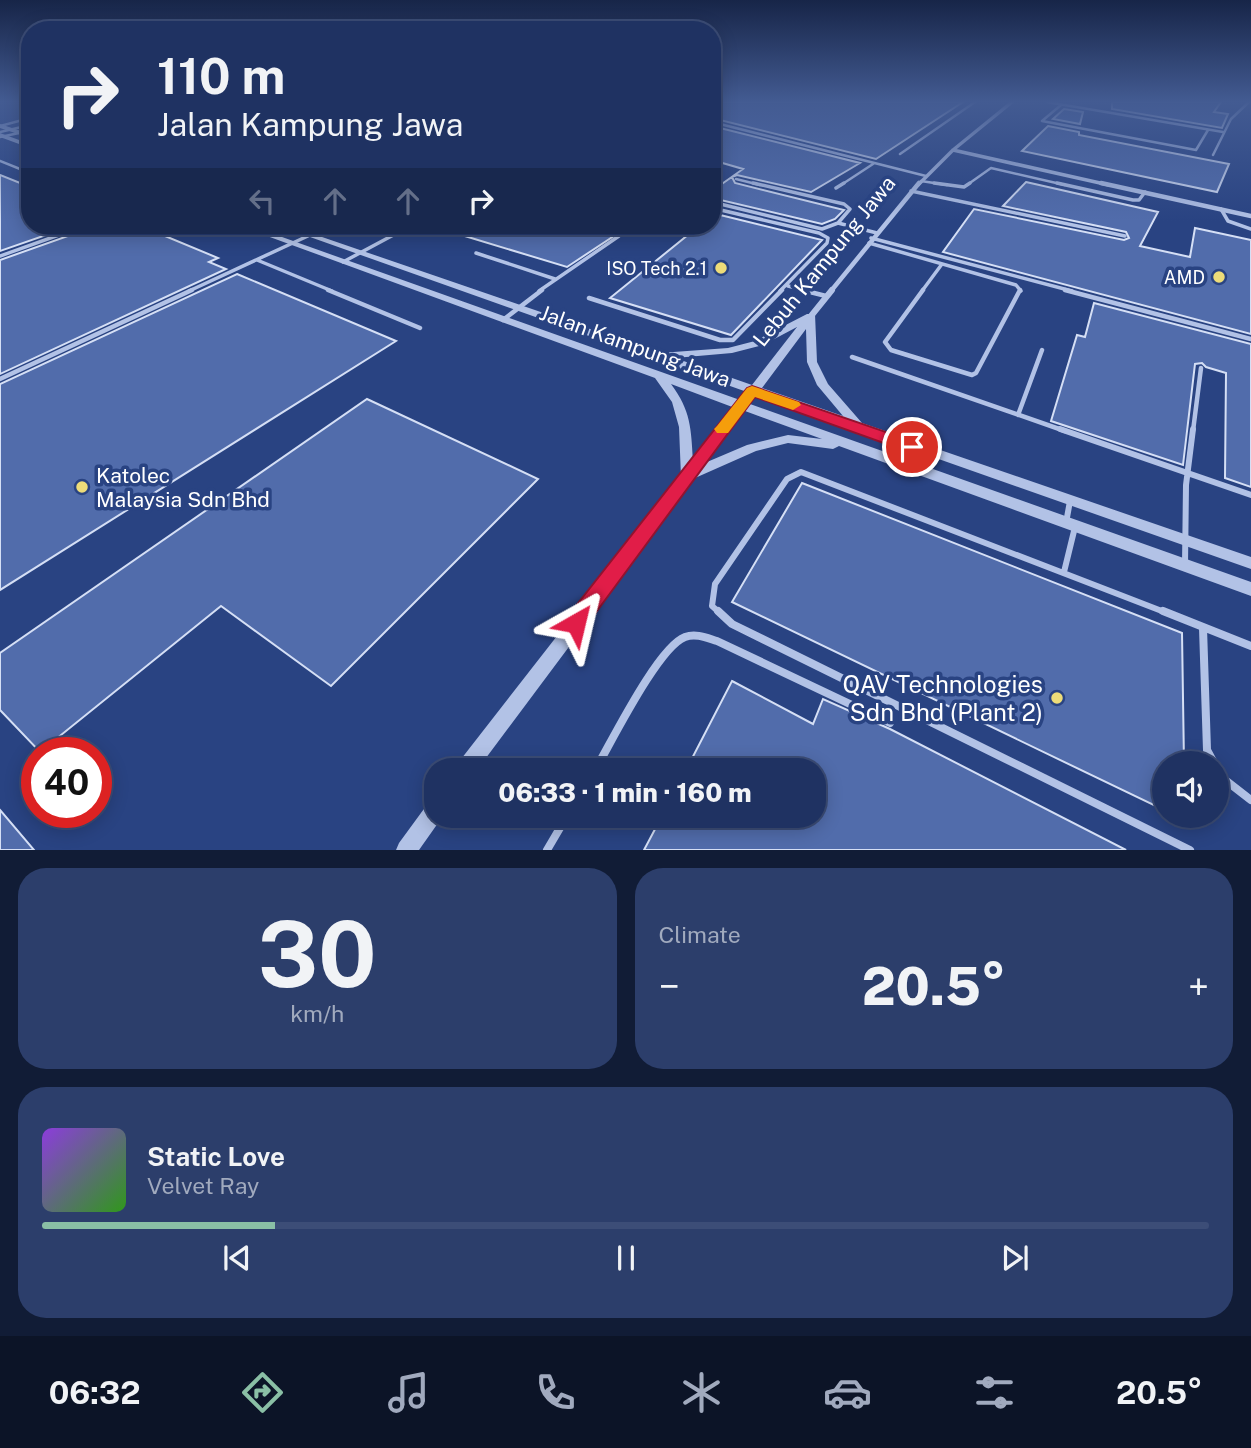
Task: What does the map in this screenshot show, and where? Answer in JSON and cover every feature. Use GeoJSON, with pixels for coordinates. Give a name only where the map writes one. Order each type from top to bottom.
{"type":"FeatureCollection","features":[{"type":"Feature","properties":{"kind":"street","name":"Lebuh Kampung Jawa"},"geometry":{"type":"LineString","coordinates":[[474,758],[826,296],[911,191],[963,142]]}},
{"type":"Feature","properties":{"kind":"street"},"geometry":{"type":"LineString","coordinates":[[953,150],[1251,216]]}},
{"type":"Feature","properties":{"kind":"street","name":"Jalan Kampung Jawa"},"geometry":{"type":"LineString","coordinates":[[268,235],[1251,589]]}},
{"type":"Feature","properties":{"kind":"street","name":"Jalan Kampung Jawa"},"geometry":{"type":"LineString","coordinates":[[310,235],[860,429],[1251,563]]}},
{"type":"Feature","properties":{"kind":"street"},"geometry":{"type":"LineString","coordinates":[[654,356],[728,351],[759,342],[811,316],[812,362],[823,385],[860,429]]}},
{"type":"Feature","properties":{"kind":"street"},"geometry":{"type":"LineString","coordinates":[[660,378],[678,402],[685,427],[687,476],[752,448],[788,439],[856,448]]}},
{"type":"Feature","properties":{"kind":"street"},"geometry":{"type":"LineString","coordinates":[[405,849],[424,824]]}},
{"type":"Feature","properties":{"kind":"lane"},"geometry":{"type":"LineString","coordinates":[[787,142],[926,176]]}},
{"type":"Feature","properties":{"kind":"lane"},"geometry":{"type":"LineString","coordinates":[[900,154],[918,142]]}},
{"type":"Feature","properties":{"kind":"lane"},"geometry":{"type":"LineString","coordinates":[[1152,142],[1196,150],[1201,142]]}},
{"type":"Feature","properties":{"kind":"lane"},"geometry":{"type":"LineString","coordinates":[[1213,156],[1219,142]]}},
{"type":"Feature","properties":{"kind":"lane"},"geometry":{"type":"LineString","coordinates":[[0,161],[21,169]]}},
{"type":"Feature","properties":{"kind":"lane"},"geometry":{"type":"LineString","coordinates":[[836,188],[873,164]]}},
{"type":"Feature","properties":{"kind":"lane"},"geometry":{"type":"LineString","coordinates":[[921,181],[964,187],[991,168],[1133,200],[1139,200],[1145,192]]}},
{"type":"Feature","properties":{"kind":"lane"},"geometry":{"type":"LineString","coordinates":[[721,204],[822,229],[838,223],[850,209],[849,206],[736,179]]}},
{"type":"Feature","properties":{"kind":"lane"},"geometry":{"type":"LineString","coordinates":[[911,191],[1125,236]]}},
{"type":"Feature","properties":{"kind":"lane"},"geometry":{"type":"LineString","coordinates":[[1222,209],[1227,221],[1251,229]]}},
{"type":"Feature","properties":{"kind":"lane"},"geometry":{"type":"LineString","coordinates":[[589,298],[720,340],[733,340],[788,286],[827,243],[828,238],[819,233],[721,210]]}},
{"type":"Feature","properties":{"kind":"lane"},"geometry":{"type":"LineString","coordinates":[[838,223],[877,233]]}},
{"type":"Feature","properties":{"kind":"lane"},"geometry":{"type":"LineString","coordinates":[[0,256],[59,235]]}},
{"type":"Feature","properties":{"kind":"lane"},"geometry":{"type":"LineString","coordinates":[[0,379],[310,235]]}},
{"type":"Feature","properties":{"kind":"lane"},"geometry":{"type":"LineString","coordinates":[[343,262],[394,235]]}},
{"type":"Feature","properties":{"kind":"lane"},"geometry":{"type":"LineString","coordinates":[[503,320],[555,279],[619,236]]}},
{"type":"Feature","properties":{"kind":"lane"},"geometry":{"type":"LineString","coordinates":[[870,241],[1016,285],[1021,291],[976,373],[972,375],[891,350],[886,346],[885,342],[942,264]]}},
{"type":"Feature","properties":{"kind":"lane"},"geometry":{"type":"LineString","coordinates":[[870,241],[1251,339]]}},
{"type":"Feature","properties":{"kind":"lane"},"geometry":{"type":"LineString","coordinates":[[476,253],[555,279]]}},
{"type":"Feature","properties":{"kind":"lane"},"geometry":{"type":"LineString","coordinates":[[257,260],[420,328]]}},
{"type":"Feature","properties":{"kind":"lane"},"geometry":{"type":"LineString","coordinates":[[788,286],[826,296]]}},
{"type":"Feature","properties":{"kind":"lane"},"geometry":{"type":"LineString","coordinates":[[1018,415],[1042,350]]}},
{"type":"Feature","properties":{"kind":"lane"},"geometry":{"type":"LineString","coordinates":[[852,357],[1251,495]]}},
{"type":"Feature","properties":{"kind":"lane"},"geometry":{"type":"LineString","coordinates":[[1185,565],[1188,474],[1201,368]]}},
{"type":"Feature","properties":{"kind":"lane"},"geometry":{"type":"LineString","coordinates":[[1190,849],[732,624],[712,606],[715,584],[787,479],[801,472],[1251,646]]}},
{"type":"Feature","properties":{"kind":"lane"},"geometry":{"type":"LineString","coordinates":[[1064,572],[1071,524],[1070,501]]}},
{"type":"Feature","properties":{"kind":"lane"},"geometry":{"type":"LineString","coordinates":[[1203,628],[1208,751]]}},
{"type":"Feature","properties":{"kind":"lane"},"geometry":{"type":"LineString","coordinates":[[602,758],[664,654],[682,639],[698,635],[717,641],[890,723]]}},
{"type":"Feature","properties":{"kind":"lane"},"geometry":{"type":"LineString","coordinates":[[1229,783],[1251,800]]}},
{"type":"Feature","properties":{"kind":"lane"},"geometry":{"type":"LineString","coordinates":[[547,849],[560,828]]}},
{"type":"Feature","properties":{"kind":"building"},"geometry":{"type":"Polygon","coordinates":[[[721,142],[775,142],[860,163],[811,192],[737,175],[732,177],[735,183],[844,210],[835,219],[822,224],[721,200],[721,185],[743,169],[721,163],[721,142]]]}},
{"type":"Feature","properties":{"kind":"building"},"geometry":{"type":"Polygon","coordinates":[[[807,142],[902,142],[876,159],[807,142]]]}},
{"type":"Feature","properties":{"kind":"building"},"geometry":{"type":"Polygon","coordinates":[[[1032,142],[1113,142],[1229,164],[1217,192],[1022,151],[1032,142]]]}},
{"type":"Feature","properties":{"kind":"building"},"geometry":{"type":"Polygon","coordinates":[[[0,175],[21,183],[21,235],[46,235],[0,251],[0,175]]]}},
{"type":"Feature","properties":{"kind":"building"},"geometry":{"type":"Polygon","coordinates":[[[1026,182],[1158,212],[1140,246],[1190,257],[1195,228],[1251,240],[1251,334],[943,252],[974,209],[1124,240],[1129,238],[1126,232],[1003,206],[1026,182]]]}},
{"type":"Feature","properties":{"kind":"building","name":"ISO Tech 2.1"},"geometry":{"type":"Polygon","coordinates":[[[721,215],[822,240],[731,335],[610,298],[688,235],[721,235],[721,215]]]}},
{"type":"Feature","properties":{"kind":"building"},"geometry":{"type":"Polygon","coordinates":[[[71,235],[163,235],[218,258],[209,262],[226,269],[0,374],[0,260],[71,235]]]}},
{"type":"Feature","properties":{"kind":"building"},"geometry":{"type":"Polygon","coordinates":[[[461,235],[615,235],[567,267],[461,235]]]}},
{"type":"Feature","properties":{"kind":"building","name":"Katolec Malaysia Sdn Bhd"},"geometry":{"type":"Polygon","coordinates":[[[237,274],[396,341],[0,590],[0,384],[237,274]]]}},
{"type":"Feature","properties":{"kind":"building"},"geometry":{"type":"Polygon","coordinates":[[[1094,303],[1251,344],[1251,487],[1225,478],[1226,373],[1206,367],[1202,363],[1195,364],[1183,465],[1051,421],[1077,335],[1085,337],[1094,303]]]}},
{"type":"Feature","properties":{"kind":"building"},"geometry":{"type":"Polygon","coordinates":[[[367,399],[538,479],[331,686],[221,606],[59,737],[26,737],[0,710],[0,653],[367,399]]]}},
{"type":"Feature","properties":{"kind":"building","name":"QAV Technologies Sdn Bhd (Plant 2)"},"geometry":{"type":"Polygon","coordinates":[[[802,483],[1182,633],[1184,751],[1152,751],[1152,804],[732,602],[802,483]]]}},
{"type":"Feature","properties":{"kind":"building"},"geometry":{"type":"Polygon","coordinates":[[[732,681],[813,724],[823,699],[890,729],[1126,850],[644,850],[656,828],[826,828],[826,758],[692,758],[732,681]]]}},
{"type":"Feature","properties":{"kind":"building"},"geometry":{"type":"Polygon","coordinates":[[[0,810],[34,850],[0,850],[0,810]]]}},
{"type":"Feature","properties":{"kind":"slow traffic"},"geometry":{"type":"LineString","coordinates":[[722,429],[752,391],[793,405]]}},
{"type":"Feature","properties":{"kind":"place","name":"ISO Tech 2.1"},"geometry":{"type":"Point","coordinates":[721,268]}},
{"type":"Feature","properties":{"kind":"place","name":"AMD"},"geometry":{"type":"Point","coordinates":[1219,277]}},
{"type":"Feature","properties":{"kind":"place","name":"Katolec Malaysia Sdn Bhd"},"geometry":{"type":"Point","coordinates":[82,487]}},
{"type":"Feature","properties":{"kind":"place","name":"QAV Technologies Sdn Bhd (Plant 2)"},"geometry":{"type":"Point","coordinates":[1057,698]}},
{"type":"Feature","properties":{"kind":"route"},"geometry":{"type":"LineString","coordinates":[[576,623],[752,391],[912,447]]}}]}
